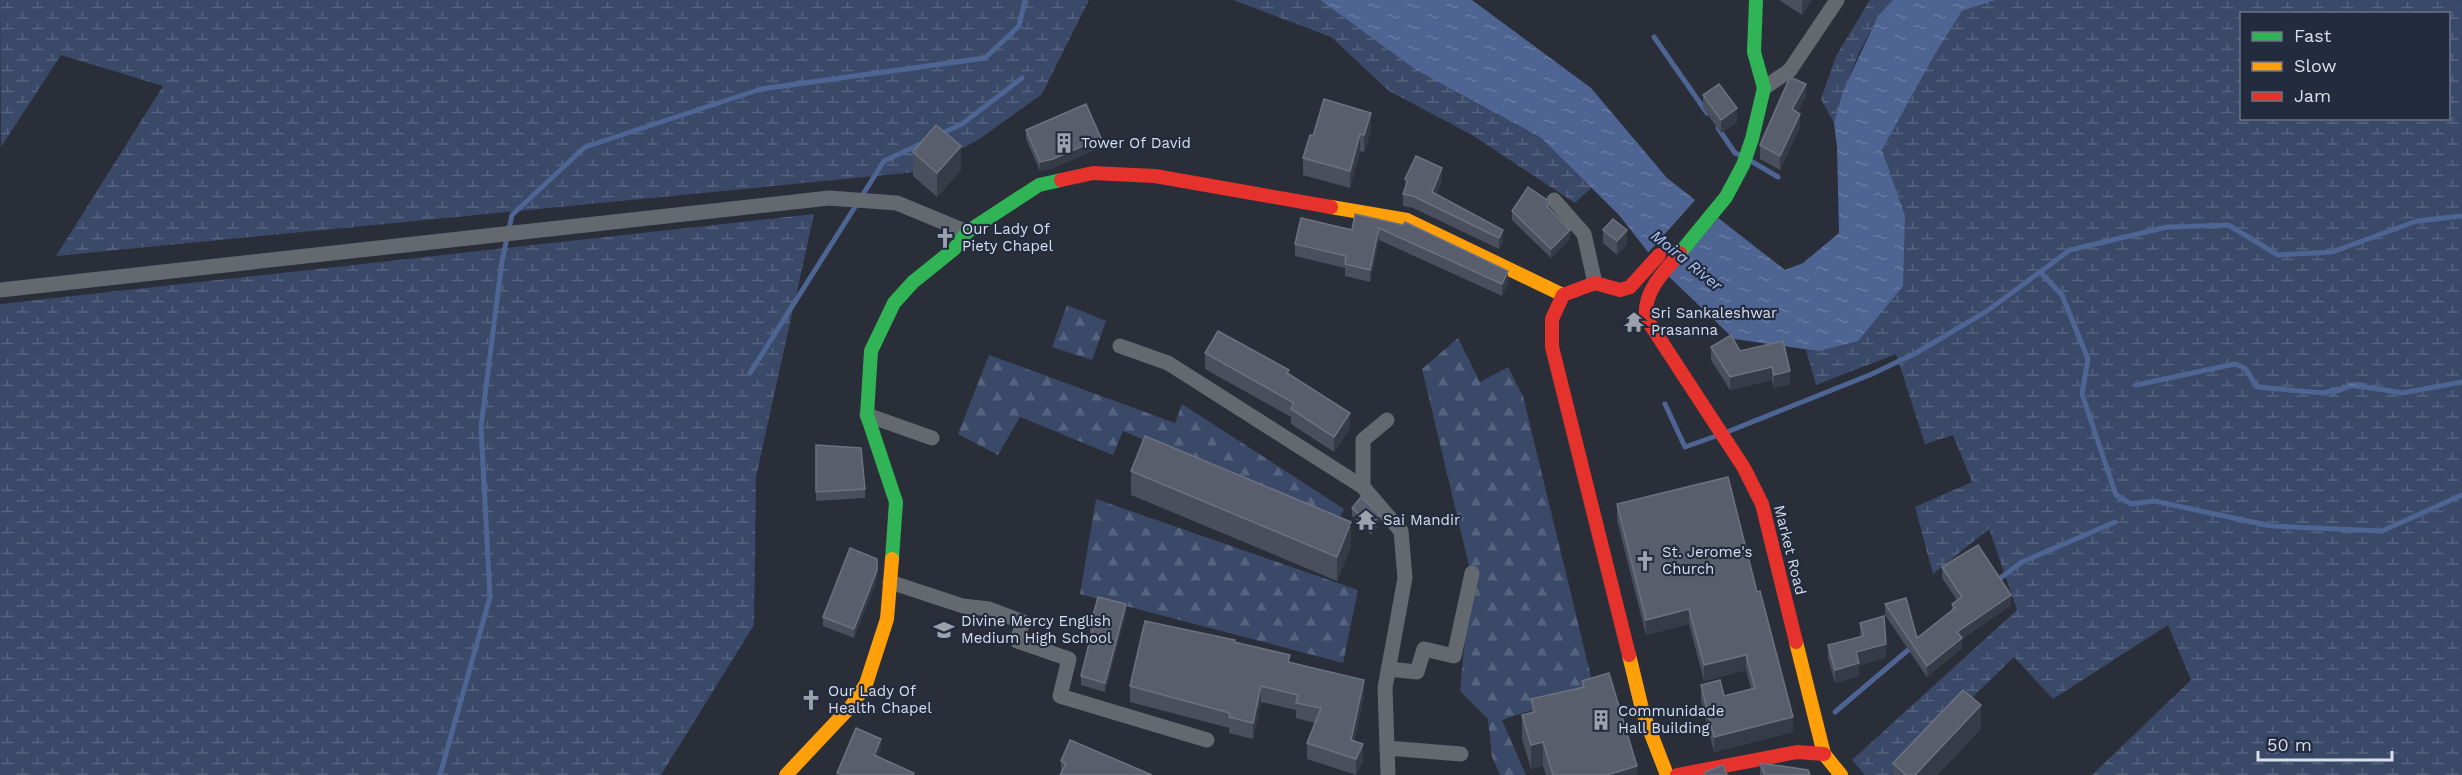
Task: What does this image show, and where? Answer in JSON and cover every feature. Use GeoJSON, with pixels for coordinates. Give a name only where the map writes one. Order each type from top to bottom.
{"type":"FeatureCollection","features":[{"type":"Feature","properties":{"kind":"main road"},"geometry":{"type":"LineString","coordinates":[[1646,318],[1645,308],[1653,286],[1743,165],[1752,139],[1764,88],[1754,52],[1756,0]]}},
{"type":"Feature","properties":{"kind":"main road"},"geometry":{"type":"LineString","coordinates":[[786,775],[852,705],[866,684],[887,619],[896,502],[867,415],[871,351],[894,303],[913,282],[954,249],[967,232],[1039,185],[1093,173],[1155,176],[1407,220],[1563,296]]}},
{"type":"Feature","properties":{"kind":"main road"},"geometry":{"type":"LineString","coordinates":[[1667,775],[1643,713],[1552,347],[1552,319],[1563,296],[1594,283],[1620,290],[1630,287],[1670,241]]}},
{"type":"Feature","properties":{"kind":"main road","name":"Market Road"},"geometry":{"type":"LineString","coordinates":[[1620,290],[1646,318],[1744,468],[1762,504],[1824,754],[1841,775]]}},
{"type":"Feature","properties":{"kind":"main road"},"geometry":{"type":"LineString","coordinates":[[1677,775],[1797,752],[1824,754]]}},
{"type":"Feature","properties":{"kind":"street"},"geometry":{"type":"LineString","coordinates":[[1764,88],[1790,70],[1837,0]]}},
{"type":"Feature","properties":{"kind":"street"},"geometry":{"type":"LineString","coordinates":[[0,290],[829,198],[897,203],[967,232]]}},
{"type":"Feature","properties":{"kind":"street"},"geometry":{"type":"LineString","coordinates":[[1554,200],[1584,234],[1594,283]]}},
{"type":"Feature","properties":{"kind":"street"},"geometry":{"type":"LineString","coordinates":[[1120,346],[1168,363],[1363,487],[1401,531],[1405,578],[1385,688],[1388,775]]}},
{"type":"Feature","properties":{"kind":"street"},"geometry":{"type":"LineString","coordinates":[[867,415],[932,438]]}},
{"type":"Feature","properties":{"kind":"street"},"geometry":{"type":"LineString","coordinates":[[1363,487],[1363,440],[1387,420]]}},
{"type":"Feature","properties":{"kind":"street"},"geometry":{"type":"LineString","coordinates":[[1388,669],[1417,672],[1424,649],[1454,656],[1472,573]]}},
{"type":"Feature","properties":{"kind":"street"},"geometry":{"type":"LineString","coordinates":[[890,582],[963,606],[989,609],[1023,622],[1017,641],[1069,659],[1060,696],[1207,740]]}},
{"type":"Feature","properties":{"kind":"street"},"geometry":{"type":"LineString","coordinates":[[1387,748],[1461,754]]}},
{"type":"Feature","properties":{"kind":"green space"},"geometry":{"type":"Polygon","coordinates":[[[0,0],[1089,0],[1042,94],[978,140],[917,172],[56,256],[163,86],[61,55],[1,147],[0,0]]]}},
{"type":"Feature","properties":{"kind":"green space"},"geometry":{"type":"Polygon","coordinates":[[[1233,0],[1320,0],[1416,70],[1540,137],[1591,188],[1575,203],[1472,135],[1389,91],[1331,37],[1233,0]]]}},
{"type":"Feature","properties":{"kind":"green space"},"geometry":{"type":"Polygon","coordinates":[[[1870,0],[1893,0],[1873,27],[1857,58],[1834,123],[1821,99],[1836,56],[1870,0]]]}},
{"type":"Feature","properties":{"kind":"green space"},"geometry":{"type":"Polygon","coordinates":[[[1996,0],[2462,0],[2462,775],[2092,775],[2191,680],[2168,625],[2053,699],[2014,657],[1892,775],[1865,775],[1852,760],[2017,610],[1989,529],[1933,574],[1915,507],[1972,482],[1953,435],[1925,444],[1896,354],[1816,385],[1806,350],[1818,351],[1905,215],[1882,150],[1931,61],[1962,11],[1996,0]]]}},
{"type":"Feature","properties":{"kind":"green space"},"geometry":{"type":"Polygon","coordinates":[[[814,214],[756,477],[754,625],[661,775],[0,775],[0,304],[814,214]]]}},
{"type":"Feature","properties":{"kind":"green space"},"geometry":{"type":"Polygon","coordinates":[[[1067,305],[1106,321],[1092,360],[1052,347],[1067,305]]]}},
{"type":"Feature","properties":{"kind":"green space"},"geometry":{"type":"Polygon","coordinates":[[[1458,338],[1480,382],[1508,367],[1523,396],[1594,689],[1502,720],[1526,775],[1500,775],[1492,757],[1488,719],[1460,691],[1471,574],[1422,369],[1458,338]]]}},
{"type":"Feature","properties":{"kind":"green space"},"geometry":{"type":"Polygon","coordinates":[[[989,355],[1175,423],[1182,404],[1344,509],[1336,525],[1123,431],[1113,455],[1020,417],[998,455],[958,434],[989,355]]]}},
{"type":"Feature","properties":{"kind":"green space"},"geometry":{"type":"Polygon","coordinates":[[[1096,499],[1358,590],[1343,663],[1080,594],[1096,499]]]}},
{"type":"Feature","properties":{"kind":"water","name":"Moira River"},"geometry":{"type":"Polygon","coordinates":[[[1320,0],[1472,0],[1591,88],[1667,178],[1785,270],[1803,263],[1839,233],[1837,147],[1834,123],[1843,91],[1878,16],[1893,0],[1996,0],[1962,11],[1931,61],[1882,150],[1905,215],[1903,286],[1858,341],[1818,351],[1734,339],[1662,270],[1619,215],[1540,137],[1416,70],[1320,0]]]}},
{"type":"Feature","properties":{"kind":"water"},"geometry":{"type":"Polygon","coordinates":[[[2352,382],[2366,383],[2365,390],[2352,388],[2331,396],[2331,387],[2341,387],[2352,382]]]}},
{"type":"Feature","properties":{"kind":"pier"},"geometry":{"type":"Polygon","coordinates":[[[1696,199],[1719,217],[1667,278],[1646,255],[1696,199]]]}},
{"type":"Feature","properties":{"kind":"building"},"geometry":{"type":"Polygon","coordinates":[[[1790,77],[1806,84],[1792,109],[1800,114],[1780,156],[1760,145],[1790,77]]]}},
{"type":"Feature","properties":{"kind":"building"},"geometry":{"type":"Polygon","coordinates":[[[1719,84],[1737,108],[1721,120],[1703,95],[1719,84]]]}},
{"type":"Feature","properties":{"kind":"building"},"geometry":{"type":"Polygon","coordinates":[[[1324,99],[1371,113],[1364,135],[1360,134],[1350,171],[1303,158],[1310,135],[1313,136],[1324,99]]]}},
{"type":"Feature","properties":{"kind":"building","name":"Tower Of David"},"geometry":{"type":"Polygon","coordinates":[[[1086,104],[1101,138],[1053,159],[1040,162],[1026,130],[1086,104]]]}},
{"type":"Feature","properties":{"kind":"building"},"geometry":{"type":"Polygon","coordinates":[[[936,125],[961,146],[937,173],[913,152],[936,125]]]}},
{"type":"Feature","properties":{"kind":"building"},"geometry":{"type":"Polygon","coordinates":[[[1416,156],[1442,168],[1432,192],[1503,230],[1499,238],[1413,196],[1403,194],[1408,181],[1405,179],[1416,156]]]}},
{"type":"Feature","properties":{"kind":"building"},"geometry":{"type":"Polygon","coordinates":[[[1528,187],[1550,202],[1547,206],[1570,230],[1551,249],[1512,211],[1528,187]]]}},
{"type":"Feature","properties":{"kind":"building"},"geometry":{"type":"Polygon","coordinates":[[[1355,214],[1403,225],[1405,222],[1508,271],[1502,284],[1379,228],[1370,270],[1345,264],[1346,256],[1295,244],[1301,218],[1352,230],[1355,214]]]}},
{"type":"Feature","properties":{"kind":"building"},"geometry":{"type":"Polygon","coordinates":[[[1613,219],[1627,230],[1617,241],[1603,230],[1613,219]]]}},
{"type":"Feature","properties":{"kind":"building"},"geometry":{"type":"Polygon","coordinates":[[[1218,331],[1289,370],[1287,373],[1350,413],[1334,437],[1291,409],[1294,403],[1205,353],[1218,331]]]}},
{"type":"Feature","properties":{"kind":"building"},"geometry":{"type":"Polygon","coordinates":[[[1731,335],[1740,351],[1783,341],[1790,371],[1774,375],[1772,367],[1730,377],[1711,347],[1731,335]]]}},
{"type":"Feature","properties":{"kind":"building"},"geometry":{"type":"Polygon","coordinates":[[[1145,436],[1351,522],[1337,557],[1131,471],[1145,436]]]}},
{"type":"Feature","properties":{"kind":"building"},"geometry":{"type":"Polygon","coordinates":[[[816,445],[861,448],[865,489],[816,492],[816,445]]]}},
{"type":"Feature","properties":{"kind":"building"},"geometry":{"type":"Polygon","coordinates":[[[1728,477],[1757,592],[1760,591],[1793,717],[1714,737],[1701,685],[1720,680],[1724,696],[1755,688],[1746,655],[1704,665],[1689,609],[1646,620],[1617,504],[1728,477]]]}},
{"type":"Feature","properties":{"kind":"building"},"geometry":{"type":"Polygon","coordinates":[[[1361,497],[1380,515],[1371,526],[1352,508],[1361,497]]]}},
{"type":"Feature","properties":{"kind":"building"},"geometry":{"type":"Polygon","coordinates":[[[1978,545],[2011,595],[1957,632],[1962,638],[1927,666],[1885,604],[1906,598],[1917,638],[1955,608],[1952,604],[1962,597],[1942,567],[1978,545]]]}},
{"type":"Feature","properties":{"kind":"building"},"geometry":{"type":"Polygon","coordinates":[[[850,548],[877,559],[877,570],[854,629],[823,617],[850,548]]]}},
{"type":"Feature","properties":{"kind":"building"},"geometry":{"type":"Polygon","coordinates":[[[1098,597],[1126,604],[1105,683],[1081,676],[1098,597]]]}},
{"type":"Feature","properties":{"kind":"building"},"geometry":{"type":"Polygon","coordinates":[[[1884,616],[1886,644],[1856,652],[1859,663],[1835,670],[1828,645],[1864,636],[1860,623],[1884,616]]]}},
{"type":"Feature","properties":{"kind":"building"},"geometry":{"type":"Polygon","coordinates":[[[1145,621],[1235,640],[1234,642],[1290,655],[1288,662],[1364,680],[1351,740],[1363,744],[1356,759],[1307,743],[1321,708],[1296,703],[1298,695],[1261,686],[1253,723],[1229,717],[1230,713],[1130,686],[1145,621]]]}},
{"type":"Feature","properties":{"kind":"building"},"geometry":{"type":"Polygon","coordinates":[[[1609,673],[1637,766],[1607,775],[1553,775],[1543,742],[1531,745],[1522,715],[1535,712],[1531,699],[1584,687],[1582,681],[1609,673]]]}},
{"type":"Feature","properties":{"kind":"building"},"geometry":{"type":"Polygon","coordinates":[[[1963,690],[1981,705],[1915,775],[1906,775],[1893,763],[1963,690]]]}},
{"type":"Feature","properties":{"kind":"building"},"geometry":{"type":"Polygon","coordinates":[[[856,728],[881,739],[874,755],[914,773],[913,775],[842,775],[837,773],[856,728]]]}},
{"type":"Feature","properties":{"kind":"building"},"geometry":{"type":"Polygon","coordinates":[[[1070,740],[1152,775],[1060,775],[1066,764],[1061,761],[1070,740]]]}},
{"type":"Feature","properties":{"kind":"building"},"geometry":{"type":"Polygon","coordinates":[[[1760,763],[1808,770],[1810,775],[1765,775],[1760,763]]]}},
{"type":"Feature","properties":{"kind":"building"},"geometry":{"type":"Polygon","coordinates":[[[1723,765],[1727,775],[1706,775],[1705,772],[1723,765]]]}},
{"type":"Feature","properties":{"kind":"waterway"},"geometry":{"type":"LineString","coordinates":[[440,775],[490,597],[481,427],[502,261],[512,215],[585,147],[761,89],[985,58],[1019,26],[1025,0]]}},
{"type":"Feature","properties":{"kind":"waterway"},"geometry":{"type":"LineString","coordinates":[[1654,37],[1707,113]]}},
{"type":"Feature","properties":{"kind":"waterway"},"geometry":{"type":"LineString","coordinates":[[938,135],[962,124],[1022,78]]}},
{"type":"Feature","properties":{"kind":"waterway"},"geometry":{"type":"LineString","coordinates":[[1718,128],[1735,153],[1740,155]]}},
{"type":"Feature","properties":{"kind":"waterway"},"geometry":{"type":"LineString","coordinates":[[750,373],[884,161],[925,142]]}},
{"type":"Feature","properties":{"kind":"waterway"},"geometry":{"type":"LineString","coordinates":[[1751,161],[1778,177]]}},
{"type":"Feature","properties":{"kind":"waterway"},"geometry":{"type":"LineString","coordinates":[[1727,432],[1872,374],[1916,353],[1987,311],[2070,250],[2167,227],[2228,225],[2278,255],[2332,252],[2417,221],[2462,216]]}},
{"type":"Feature","properties":{"kind":"waterway"},"geometry":{"type":"LineString","coordinates":[[2040,272],[2062,295],[2088,359],[2082,394],[2116,495],[2131,504],[2154,501],[2271,526],[2382,531],[2462,495]]}},
{"type":"Feature","properties":{"kind":"waterway"},"geometry":{"type":"LineString","coordinates":[[2136,385],[2235,364],[2245,368],[2257,387],[2323,393],[2335,390]]}},
{"type":"Feature","properties":{"kind":"waterway"},"geometry":{"type":"LineString","coordinates":[[2359,386],[2402,393],[2462,382]]}},
{"type":"Feature","properties":{"kind":"waterway"},"geometry":{"type":"LineString","coordinates":[[1665,404],[1685,447],[1716,436]]}},
{"type":"Feature","properties":{"kind":"waterway"},"geometry":{"type":"LineString","coordinates":[[1995,582],[2022,562],[2115,522]]}},
{"type":"Feature","properties":{"kind":"waterway"},"geometry":{"type":"LineString","coordinates":[[1835,712],[1914,645]]}},
{"type":"Feature","properties":{"kind":"traffic: fast"},"geometry":{"type":"LineString","coordinates":[[1680,253],[1726,197],[1743,165],[1752,139],[1764,88],[1754,52],[1756,0]]}},
{"type":"Feature","properties":{"kind":"traffic: fast"},"geometry":{"type":"LineString","coordinates":[[892,559],[896,502],[867,415],[871,351],[894,303],[913,282],[954,249],[967,232],[1039,185],[1061,180]]}},
{"type":"Feature","properties":{"kind":"traffic: slow"},"geometry":{"type":"LineString","coordinates":[[1331,207],[1407,220],[1563,295]]}},
{"type":"Feature","properties":{"kind":"traffic: slow"},"geometry":{"type":"LineString","coordinates":[[786,775],[852,705],[866,684],[887,619],[892,559]]}},
{"type":"Feature","properties":{"kind":"traffic: slow"},"geometry":{"type":"LineString","coordinates":[[1796,642],[1824,754],[1841,775]]}},
{"type":"Feature","properties":{"kind":"traffic: slow"},"geometry":{"type":"LineString","coordinates":[[1629,655],[1643,713],[1667,775]]}},
{"type":"Feature","properties":{"kind":"traffic: jam"},"geometry":{"type":"LineString","coordinates":[[1061,180],[1093,173],[1155,176],[1331,207]]}},
{"type":"Feature","properties":{"kind":"traffic: jam"},"geometry":{"type":"LineString","coordinates":[[1680,253],[1651,291],[1646,308],[1646,318],[1744,468],[1762,504],[1796,642]]}},
{"type":"Feature","properties":{"kind":"traffic: jam"},"geometry":{"type":"LineString","coordinates":[[1629,655],[1552,347],[1552,319],[1563,295],[1595,283],[1620,290],[1630,287],[1659,255]]}},
{"type":"Feature","properties":{"kind":"traffic: jam"},"geometry":{"type":"LineString","coordinates":[[1677,775],[1797,752],[1824,754]]}},
{"type":"Feature","properties":{"kind":"place","name":"Tower Of David"},"geometry":{"type":"Point","coordinates":[1064,143]}},
{"type":"Feature","properties":{"kind":"place","name":"Our Lady Of Piety Chapel"},"geometry":{"type":"Point","coordinates":[945,238]}},
{"type":"Feature","properties":{"kind":"place","name":"Sri Sankaleshwar Prasanna"},"geometry":{"type":"Point","coordinates":[1634,322]}},
{"type":"Feature","properties":{"kind":"place","name":"Sai Mandir"},"geometry":{"type":"Point","coordinates":[1366,520]}},
{"type":"Feature","properties":{"kind":"place","name":"St. Jerome's Church"},"geometry":{"type":"Point","coordinates":[1645,561]}},
{"type":"Feature","properties":{"kind":"place","name":"Divine Mercy English Medium High School"},"geometry":{"type":"Point","coordinates":[944,630]}},
{"type":"Feature","properties":{"kind":"place","name":"Our Lady Of Health Chapel"},"geometry":{"type":"Point","coordinates":[811,700]}},
{"type":"Feature","properties":{"kind":"place","name":"Communidade Hall Building"},"geometry":{"type":"Point","coordinates":[1601,720]}}]}
